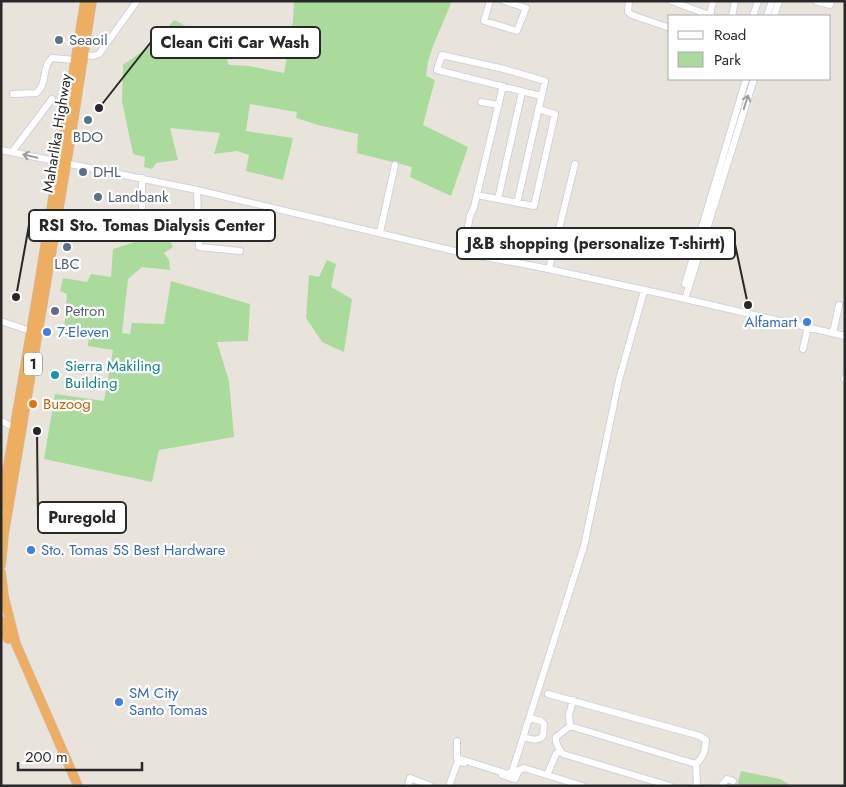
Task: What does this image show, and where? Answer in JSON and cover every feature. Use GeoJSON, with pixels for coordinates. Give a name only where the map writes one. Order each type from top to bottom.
{"type":"FeatureCollection","features":[{"type":"Feature","properties":{"kind":"highway","name":"Maharlika Highway"},"geometry":{"type":"LineString","coordinates":[[1,565],[4,534],[62,163],[75,60],[85,1]]}},
{"type":"Feature","properties":{"kind":"highway","name":"Maharlika Highway"},"geometry":{"type":"LineString","coordinates":[[62,163],[84,55],[92,1]]}},
{"type":"Feature","properties":{"kind":"highway","name":"Maharlika Highway"},"geometry":{"type":"LineString","coordinates":[[1,506],[35,332]]}},
{"type":"Feature","properties":{"kind":"highway"},"geometry":{"type":"LineString","coordinates":[[2,579],[4,597],[16,644],[78,786]]}},
{"type":"Feature","properties":{"kind":"highway"},"geometry":{"type":"LineString","coordinates":[[1,621],[72,786]]}},
{"type":"Feature","properties":{"kind":"street"},"geometry":{"type":"LineString","coordinates":[[84,55],[100,54],[137,1]]}},
{"type":"Feature","properties":{"kind":"street"},"geometry":{"type":"LineString","coordinates":[[490,1],[484,22],[518,31],[526,8],[504,1]]}},
{"type":"Feature","properties":{"kind":"street"},"geometry":{"type":"LineString","coordinates":[[629,1],[628,12],[668,27]]}},
{"type":"Feature","properties":{"kind":"street"},"geometry":{"type":"LineString","coordinates":[[671,1],[690,4],[709,15]]}},
{"type":"Feature","properties":{"kind":"street"},"geometry":{"type":"LineString","coordinates":[[711,15],[713,1]]}},
{"type":"Feature","properties":{"kind":"street"},"geometry":{"type":"LineString","coordinates":[[732,15],[735,1]]}},
{"type":"Feature","properties":{"kind":"street"},"geometry":{"type":"LineString","coordinates":[[753,15],[758,1]]}},
{"type":"Feature","properties":{"kind":"street"},"geometry":{"type":"LineString","coordinates":[[767,15],[772,1]]}},
{"type":"Feature","properties":{"kind":"street"},"geometry":{"type":"LineString","coordinates":[[774,15],[779,1]]}},
{"type":"Feature","properties":{"kind":"street"},"geometry":{"type":"LineString","coordinates":[[816,1],[830,5],[831,1]]}},
{"type":"Feature","properties":{"kind":"street"},"geometry":{"type":"LineString","coordinates":[[517,203],[545,81],[504,69],[442,55],[437,70],[541,96]]}},
{"type":"Feature","properties":{"kind":"street"},"geometry":{"type":"LineString","coordinates":[[13,94],[39,92],[43,84],[48,62],[52,58],[75,60]]}},
{"type":"Feature","properties":{"kind":"street"},"geometry":{"type":"LineString","coordinates":[[683,299],[746,80]]}},
{"type":"Feature","properties":{"kind":"street"},"geometry":{"type":"LineString","coordinates":[[683,299],[754,80]]}},
{"type":"Feature","properties":{"kind":"street"},"geometry":{"type":"LineString","coordinates":[[463,253],[470,216],[477,195],[503,86]]}},
{"type":"Feature","properties":{"kind":"street"},"geometry":{"type":"LineString","coordinates":[[498,199],[522,92]]}},
{"type":"Feature","properties":{"kind":"street"},"geometry":{"type":"LineString","coordinates":[[12,152],[52,99]]}},
{"type":"Feature","properties":{"kind":"street"},"geometry":{"type":"LineString","coordinates":[[481,102],[499,105]]}},
{"type":"Feature","properties":{"kind":"street"},"geometry":{"type":"LineString","coordinates":[[477,195],[534,206],[555,114],[538,109]]}},
{"type":"Feature","properties":{"kind":"street"},"geometry":{"type":"LineString","coordinates":[[1,150],[142,178],[380,232],[463,253],[644,290],[845,336]]}},
{"type":"Feature","properties":{"kind":"street"},"geometry":{"type":"LineString","coordinates":[[549,270],[575,164]]}},
{"type":"Feature","properties":{"kind":"street"},"geometry":{"type":"LineString","coordinates":[[380,232],[395,165]]}},
{"type":"Feature","properties":{"kind":"street"},"geometry":{"type":"LineString","coordinates":[[142,178],[142,224]]}},
{"type":"Feature","properties":{"kind":"street"},"geometry":{"type":"LineString","coordinates":[[196,190],[199,247],[240,250]]}},
{"type":"Feature","properties":{"kind":"street"},"geometry":{"type":"LineString","coordinates":[[457,741],[457,758],[508,774],[512,772],[584,546],[619,380],[644,290]]}},
{"type":"Feature","properties":{"kind":"street"},"geometry":{"type":"LineString","coordinates":[[833,333],[839,305]]}},
{"type":"Feature","properties":{"kind":"street"},"geometry":{"type":"LineString","coordinates":[[1,321],[35,332]]}},
{"type":"Feature","properties":{"kind":"street"},"geometry":{"type":"LineString","coordinates":[[803,349],[808,328]]}},
{"type":"Feature","properties":{"kind":"street"},"geometry":{"type":"LineString","coordinates":[[1,420],[15,428]]}},
{"type":"Feature","properties":{"kind":"street"},"geometry":{"type":"LineString","coordinates":[[548,694],[700,736],[706,740],[705,752],[701,760],[696,764]]}},
{"type":"Feature","properties":{"kind":"street"},"geometry":{"type":"LineString","coordinates":[[570,726],[569,714],[573,700]]}},
{"type":"Feature","properties":{"kind":"street"},"geometry":{"type":"LineString","coordinates":[[523,737],[534,740],[539,739],[544,733],[544,724],[540,720],[530,718]]}},
{"type":"Feature","properties":{"kind":"street"},"geometry":{"type":"LineString","coordinates":[[557,737],[570,726]]}},
{"type":"Feature","properties":{"kind":"street"},"geometry":{"type":"LineString","coordinates":[[570,726],[696,764]]}},
{"type":"Feature","properties":{"kind":"street"},"geometry":{"type":"LineString","coordinates":[[544,733],[557,737]]}},
{"type":"Feature","properties":{"kind":"street"},"geometry":{"type":"LineString","coordinates":[[557,737],[560,751],[563,754],[670,786]]}},
{"type":"Feature","properties":{"kind":"street"},"geometry":{"type":"LineString","coordinates":[[547,775],[556,754],[560,751]]}},
{"type":"Feature","properties":{"kind":"street"},"geometry":{"type":"LineString","coordinates":[[449,786],[458,761],[515,779],[518,770],[524,768],[583,786]]}},
{"type":"Feature","properties":{"kind":"street"},"geometry":{"type":"LineString","coordinates":[[696,764],[697,786]]}},
{"type":"Feature","properties":{"kind":"street"},"geometry":{"type":"LineString","coordinates":[[408,786],[410,778],[429,785]]}},
{"type":"Feature","properties":{"kind":"street"},"geometry":{"type":"LineString","coordinates":[[721,786],[727,779],[733,781]]}},
{"type":"Feature","properties":{"kind":"green space"},"geometry":{"type":"Polygon","coordinates":[[[294,1],[452,1],[428,62],[426,76],[435,80],[423,125],[468,147],[451,196],[410,177],[412,167],[357,153],[358,134],[296,118],[297,112],[250,104],[246,131],[293,138],[283,180],[246,171],[249,155],[237,151],[214,154],[220,133],[170,128],[178,160],[156,163],[152,169],[144,167],[145,157],[133,154],[122,101],[123,65],[154,43],[174,20],[225,53],[229,65],[249,66],[284,73],[293,21],[294,1]]]}},
{"type":"Feature","properties":{"kind":"green space"},"geometry":{"type":"Polygon","coordinates":[[[157,235],[167,235],[173,247],[164,253],[169,260],[170,270],[142,267],[128,279],[122,333],[130,334],[132,323],[164,324],[171,281],[250,304],[248,341],[217,342],[229,381],[234,437],[159,450],[152,482],[44,459],[55,394],[104,401],[113,350],[88,346],[89,333],[64,330],[67,294],[60,291],[63,278],[87,282],[91,274],[111,277],[113,249],[157,235]]]}},
{"type":"Feature","properties":{"kind":"green space"},"geometry":{"type":"Polygon","coordinates":[[[327,260],[336,264],[331,287],[352,299],[344,352],[322,342],[306,318],[309,275],[319,277],[327,260]]]}},
{"type":"Feature","properties":{"kind":"green space"},"geometry":{"type":"Polygon","coordinates":[[[741,771],[780,779],[792,786],[737,786],[741,771]]]}},
{"type":"Feature","properties":{"kind":"place","name":"Seaoil"},"geometry":{"type":"Point","coordinates":[59,40]}},
{"type":"Feature","properties":{"kind":"place","name":"Clean Citi Car Wash"},"geometry":{"type":"Point","coordinates":[99,108]}},
{"type":"Feature","properties":{"kind":"place","name":"BDO"},"geometry":{"type":"Point","coordinates":[88,120]}},
{"type":"Feature","properties":{"kind":"place","name":"DHL"},"geometry":{"type":"Point","coordinates":[83,172]}},
{"type":"Feature","properties":{"kind":"place","name":"Landbank"},"geometry":{"type":"Point","coordinates":[98,197]}},
{"type":"Feature","properties":{"kind":"place","name":"LBC"},"geometry":{"type":"Point","coordinates":[67,247]}},
{"type":"Feature","properties":{"kind":"place","name":"RSI Sto. Tomas Dialysis Center"},"geometry":{"type":"Point","coordinates":[16,297]}},
{"type":"Feature","properties":{"kind":"place","name":"J&B shopping (personalize T-shirtt)"},"geometry":{"type":"Point","coordinates":[748,305]}},
{"type":"Feature","properties":{"kind":"place","name":"Petron"},"geometry":{"type":"Point","coordinates":[55,311]}},
{"type":"Feature","properties":{"kind":"place","name":"Alfamart"},"geometry":{"type":"Point","coordinates":[807,322]}},
{"type":"Feature","properties":{"kind":"place","name":"7-Eleven"},"geometry":{"type":"Point","coordinates":[47,332]}},
{"type":"Feature","properties":{"kind":"place","name":"Sierra Makiling Building"},"geometry":{"type":"Point","coordinates":[55,375]}},
{"type":"Feature","properties":{"kind":"place","name":"Buzoog"},"geometry":{"type":"Point","coordinates":[33,404]}},
{"type":"Feature","properties":{"kind":"place","name":"Puregold"},"geometry":{"type":"Point","coordinates":[37,431]}},
{"type":"Feature","properties":{"kind":"place","name":"Sto. Tomas 5S Best Hardware"},"geometry":{"type":"Point","coordinates":[31,550]}},
{"type":"Feature","properties":{"kind":"place","name":"SM City Santo Tomas"},"geometry":{"type":"Point","coordinates":[119,702]}}]}
